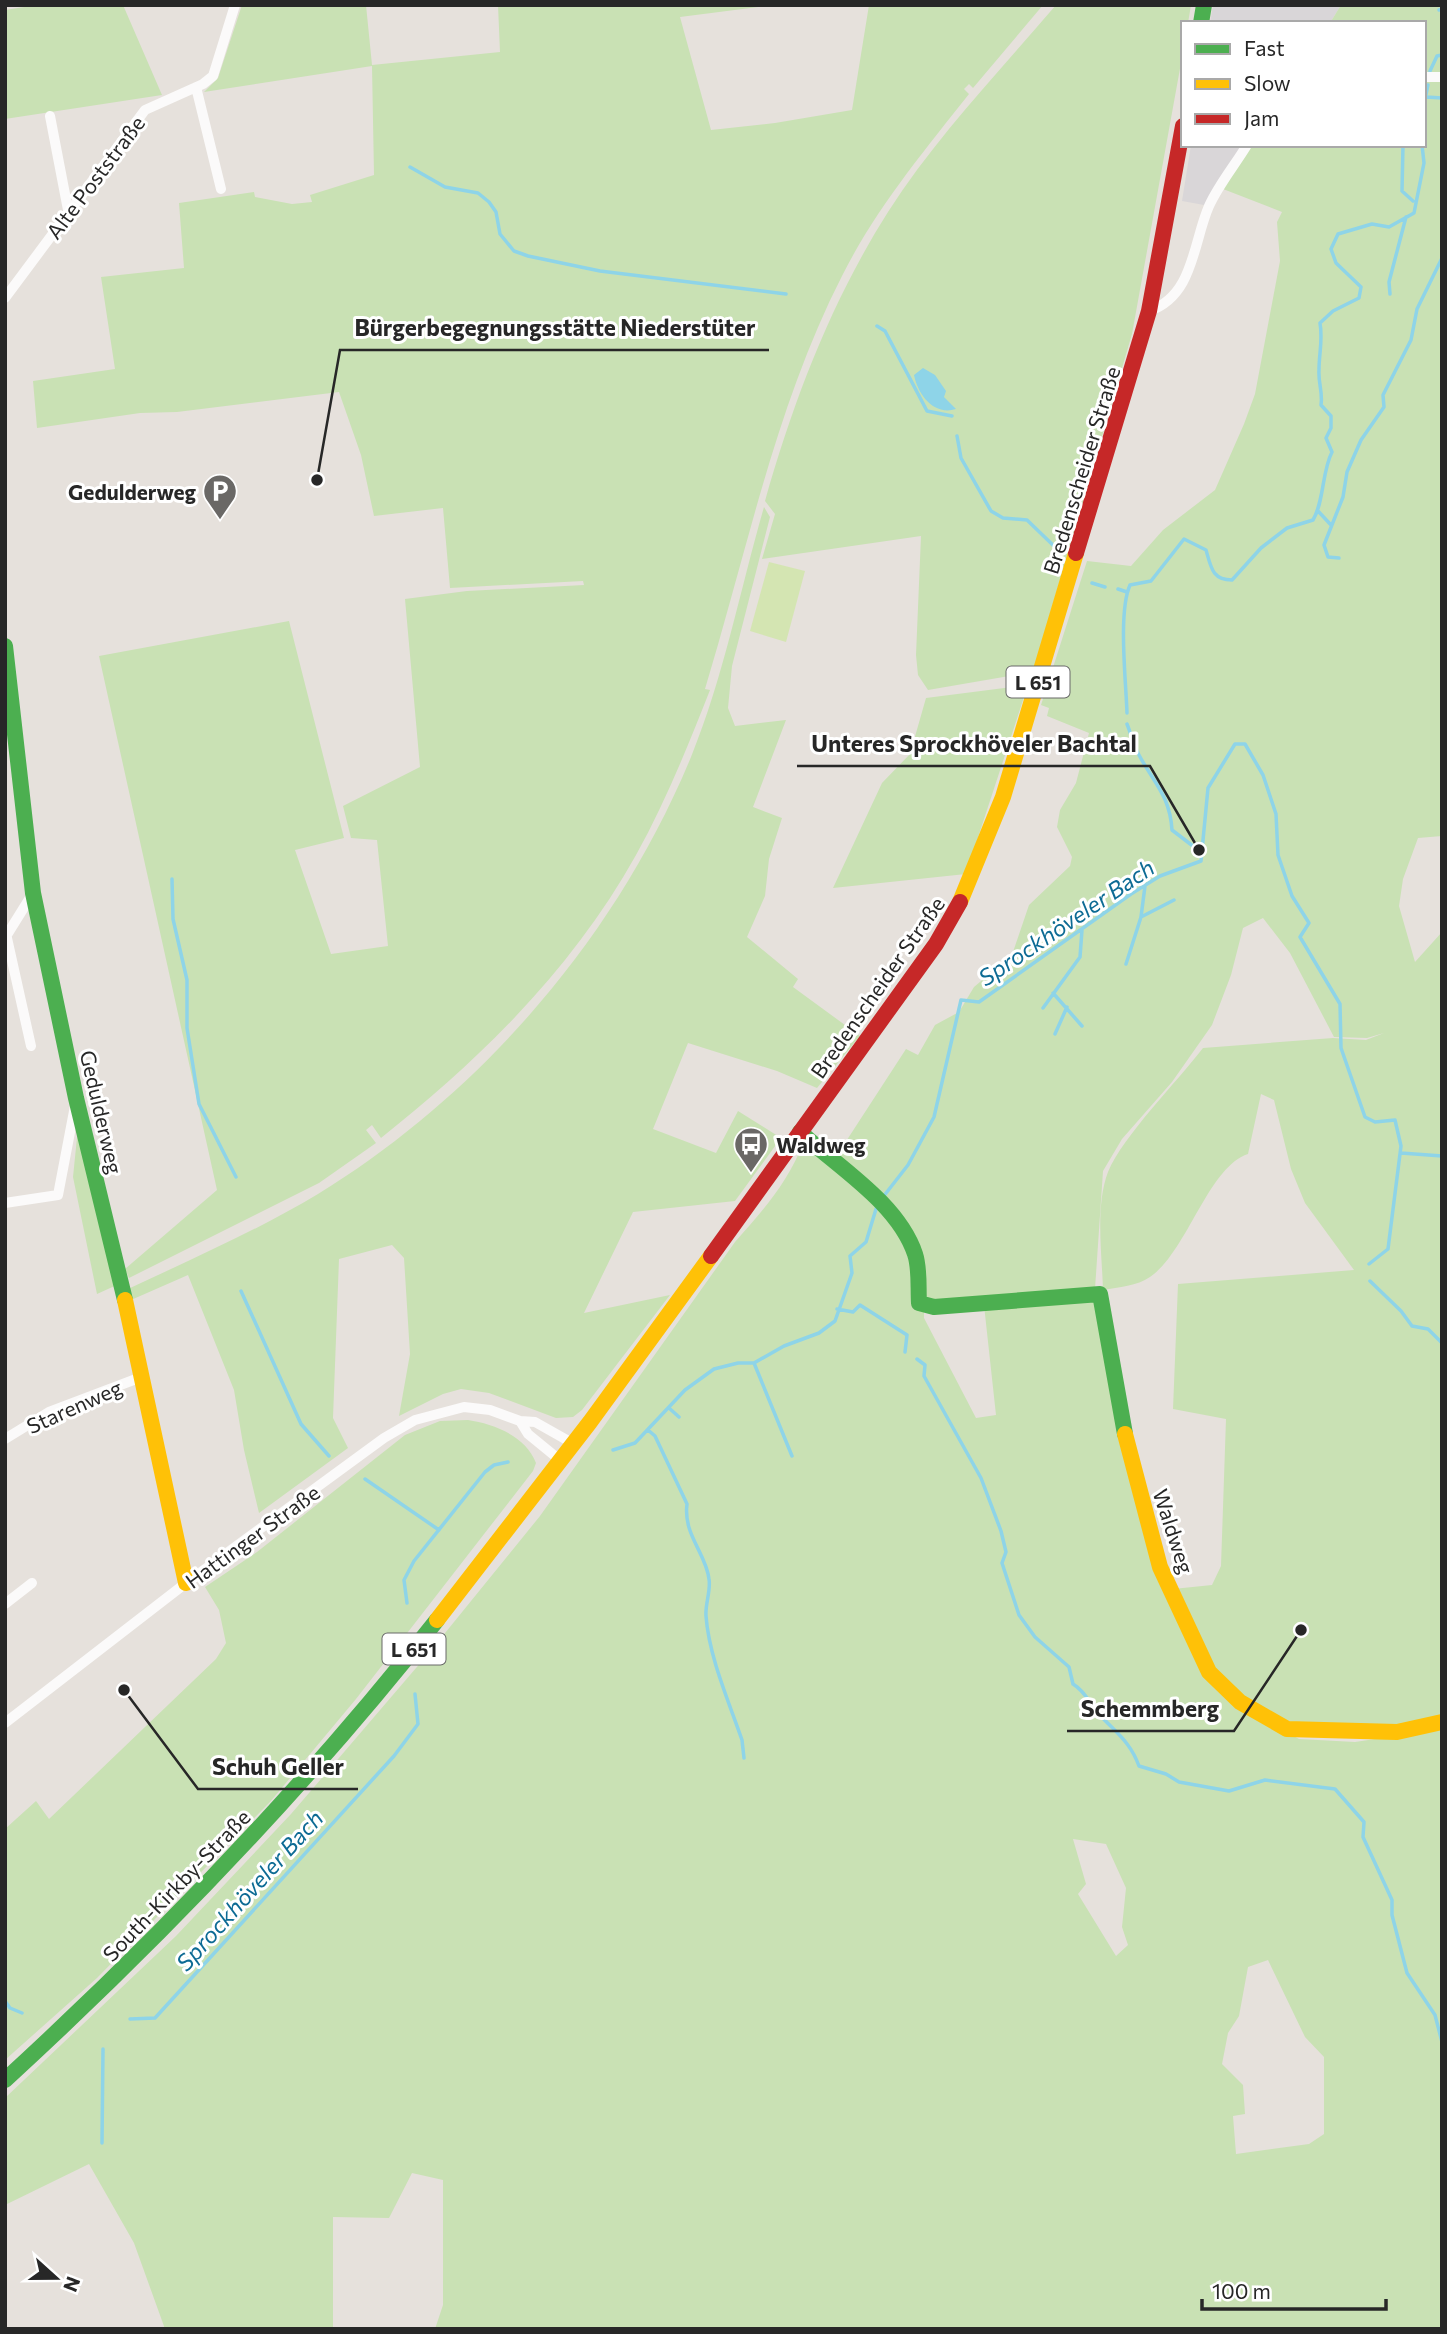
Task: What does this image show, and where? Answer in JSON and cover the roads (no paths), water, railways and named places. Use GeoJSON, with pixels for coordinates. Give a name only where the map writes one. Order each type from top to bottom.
{"type":"FeatureCollection","features":[{"type":"Feature","properties":{"kind":"main road","name":"Bredenscheider Straße"},"geometry":{"type":"LineString","coordinates":[[574,1444],[936,944],[963,901],[977,870],[1014,763],[1149,311],[1181,137]]}},
{"type":"Feature","properties":{"kind":"main road","name":"Gedulderweg"},"geometry":{"type":"LineString","coordinates":[[5,646],[8,697],[33,893],[76,1098],[144,1376],[186,1583]]}},
{"type":"Feature","properties":{"kind":"main road","name":"Waldweg"},"geometry":{"type":"LineString","coordinates":[[800,1132],[870,1194],[900,1228],[915,1253],[919,1303],[934,1307],[1100,1294],[1127,1446],[1160,1567],[1209,1672],[1222,1688],[1272,1723],[1287,1729],[1397,1732],[1442,1722]]}},
{"type":"Feature","properties":{"kind":"main road","name":"South-Kirkby-Straße"},"geometry":{"type":"LineString","coordinates":[[5,2080],[136,1958],[255,1834],[404,1661],[574,1444]]}},
{"type":"Feature","properties":{"kind":"street","name":"Alte Poststraße"},"geometry":{"type":"LineString","coordinates":[[5,298],[145,110],[208,81],[216,70],[235,5]]}},
{"type":"Feature","properties":{"kind":"street"},"geometry":{"type":"LineString","coordinates":[[196,86],[221,188]]}},
{"type":"Feature","properties":{"kind":"street"},"geometry":{"type":"LineString","coordinates":[[50,116],[69,215]]}},
{"type":"Feature","properties":{"kind":"street"},"geometry":{"type":"LineString","coordinates":[[1149,311],[1164,304],[1180,285],[1194,259],[1212,199],[1246,147]]}},
{"type":"Feature","properties":{"kind":"street"},"geometry":{"type":"LineString","coordinates":[[31,1046],[6,938],[33,893]]}},
{"type":"Feature","properties":{"kind":"street"},"geometry":{"type":"LineString","coordinates":[[5,1203],[58,1195],[76,1098]]}},
{"type":"Feature","properties":{"kind":"street","name":"Starenweg"},"geometry":{"type":"LineString","coordinates":[[5,1439],[49,1412],[144,1376]]}},
{"type":"Feature","properties":{"kind":"street","name":"Hattinger Straße"},"geometry":{"type":"LineString","coordinates":[[5,1723],[186,1583],[384,1438],[415,1420],[464,1407],[489,1410],[520,1421],[536,1422],[574,1444]]}},
{"type":"Feature","properties":{"kind":"street","name":"Hattinger Straße"},"geometry":{"type":"LineString","coordinates":[[520,1421],[528,1434],[561,1461]]}},
{"type":"Feature","properties":{"kind":"street"},"geometry":{"type":"LineString","coordinates":[[5,1604],[32,1583]]}},
{"type":"Feature","properties":{"kind":"water"},"geometry":{"type":"Polygon","coordinates":[[[923,368],[935,375],[946,391],[944,397],[956,409],[934,407],[923,396],[914,375],[923,368]]]}},
{"type":"Feature","properties":{"kind":"waterway","name":"Sprockhöveler Bach"},"geometry":{"type":"LineString","coordinates":[[1430,71],[1437,56],[1442,55]]}},
{"type":"Feature","properties":{"kind":"waterway","name":"Sprockhöveler Bach"},"geometry":{"type":"LineString","coordinates":[[1426,94],[1428,85]]}},
{"type":"Feature","properties":{"kind":"waterway"},"geometry":{"type":"LineString","coordinates":[[1426,97],[1442,98]]}},
{"type":"Feature","properties":{"kind":"waterway"},"geometry":{"type":"LineString","coordinates":[[1403,147],[1402,191],[1413,201]]}},
{"type":"Feature","properties":{"kind":"waterway","name":"Sprockhöveler Bach"},"geometry":{"type":"LineString","coordinates":[[1127,713],[1124,612],[1130,585],[1151,581],[1184,539],[1206,550],[1216,575],[1232,580],[1261,548],[1287,528],[1313,520],[1317,513],[1332,452],[1326,438],[1331,428],[1331,416],[1321,405],[1320,323],[1333,311],[1359,298],[1361,287],[1336,263],[1331,249],[1338,234],[1372,224],[1389,227],[1414,213],[1424,163],[1422,147]]}},
{"type":"Feature","properties":{"kind":"waterway"},"geometry":{"type":"LineString","coordinates":[[410,167],[445,187],[478,193],[496,212],[500,234],[514,251],[528,256],[600,271],[786,294]]}},
{"type":"Feature","properties":{"kind":"waterway"},"geometry":{"type":"LineString","coordinates":[[1390,294],[1389,282],[1406,217]]}},
{"type":"Feature","properties":{"kind":"waterway"},"geometry":{"type":"LineString","coordinates":[[1339,558],[1328,557],[1324,545],[1343,497],[1347,472],[1361,440],[1384,407],[1383,395],[1411,340],[1417,309],[1442,258]]}},
{"type":"Feature","properties":{"kind":"waterway"},"geometry":{"type":"LineString","coordinates":[[877,326],[885,331],[927,411],[952,416]]}},
{"type":"Feature","properties":{"kind":"waterway"},"geometry":{"type":"LineString","coordinates":[[957,436],[961,458],[991,511],[1003,518],[1027,520],[1056,548]]}},
{"type":"Feature","properties":{"kind":"waterway"},"geometry":{"type":"LineString","coordinates":[[1318,511],[1331,525]]}},
{"type":"Feature","properties":{"kind":"waterway"},"geometry":{"type":"LineString","coordinates":[[1092,583],[1105,587]]}},
{"type":"Feature","properties":{"kind":"waterway"},"geometry":{"type":"LineString","coordinates":[[1118,589],[1127,592]]}},
{"type":"Feature","properties":{"kind":"waterway","name":"Sprockhöveler Bach"},"geometry":{"type":"LineString","coordinates":[[1127,724],[1137,751],[1165,799],[1172,830],[1202,853]]}},
{"type":"Feature","properties":{"kind":"waterway"},"geometry":{"type":"LineString","coordinates":[[883,1197],[908,1165],[934,1117],[961,1000],[979,1002],[1131,894],[1160,876],[1201,861],[1208,788],[1235,744],[1245,744],[1263,775],[1276,814],[1278,855],[1292,896],[1309,923],[1300,937],[1340,1004],[1341,1048],[1365,1117],[1375,1122],[1395,1120],[1401,1146],[1388,1249],[1369,1264]]}},
{"type":"Feature","properties":{"kind":"waterway"},"geometry":{"type":"LineString","coordinates":[[172,879],[173,919],[187,980],[187,1028],[199,1104],[236,1177]]}},
{"type":"Feature","properties":{"kind":"waterway"},"geometry":{"type":"LineString","coordinates":[[1126,964],[1141,917],[1145,886]]}},
{"type":"Feature","properties":{"kind":"waterway"},"geometry":{"type":"LineString","coordinates":[[1141,917],[1174,900]]}},
{"type":"Feature","properties":{"kind":"waterway"},"geometry":{"type":"LineString","coordinates":[[1043,1008],[1080,957],[1082,930]]}},
{"type":"Feature","properties":{"kind":"waterway"},"geometry":{"type":"LineString","coordinates":[[1053,993],[1082,1026]]}},
{"type":"Feature","properties":{"kind":"waterway"},"geometry":{"type":"LineString","coordinates":[[1055,1034],[1067,1007]]}},
{"type":"Feature","properties":{"kind":"waterway"},"geometry":{"type":"LineString","coordinates":[[1401,1153],[1442,1156]]}},
{"type":"Feature","properties":{"kind":"waterway","name":"Sprockhöveler Bach"},"geometry":{"type":"LineString","coordinates":[[613,1450],[635,1443],[685,1390],[714,1369],[738,1363],[754,1363],[784,1346],[819,1333],[835,1321],[852,1273],[850,1256],[866,1242],[876,1209]]}},
{"type":"Feature","properties":{"kind":"waterway"},"geometry":{"type":"LineString","coordinates":[[1370,1281],[1401,1311],[1412,1326],[1428,1329],[1442,1343]]}},
{"type":"Feature","properties":{"kind":"waterway"},"geometry":{"type":"LineString","coordinates":[[241,1291],[301,1424],[329,1456]]}},
{"type":"Feature","properties":{"kind":"waterway"},"geometry":{"type":"LineString","coordinates":[[837,1309],[853,1312],[860,1305],[907,1335],[905,1352]]}},
{"type":"Feature","properties":{"kind":"waterway"},"geometry":{"type":"LineString","coordinates":[[917,1359],[925,1365],[924,1376],[981,1478],[1001,1531],[1006,1552],[1002,1563],[1019,1615],[1035,1637],[1069,1667],[1073,1684],[1127,1743],[1139,1766],[1166,1774],[1179,1782],[1229,1791],[1265,1780],[1335,1789],[1364,1822],[1363,1837],[1392,1900],[1392,1915],[1407,1973],[1435,2015],[1442,2042]]}},
{"type":"Feature","properties":{"kind":"waterway"},"geometry":{"type":"LineString","coordinates":[[754,1363],[792,1456]]}},
{"type":"Feature","properties":{"kind":"waterway"},"geometry":{"type":"LineString","coordinates":[[669,1408],[679,1417]]}},
{"type":"Feature","properties":{"kind":"waterway"},"geometry":{"type":"LineString","coordinates":[[648,1430],[655,1436],[687,1504],[688,1525],[707,1570],[708,1632],[720,1679],[742,1740],[744,1758]]}},
{"type":"Feature","properties":{"kind":"waterway","name":"Sprockhöveler Bach"},"geometry":{"type":"LineString","coordinates":[[407,1603],[404,1580],[414,1561],[485,1472],[494,1465],[508,1462]]}},
{"type":"Feature","properties":{"kind":"waterway"},"geometry":{"type":"LineString","coordinates":[[365,1479],[439,1530]]}},
{"type":"Feature","properties":{"kind":"waterway","name":"Sprockhöveler Bach"},"geometry":{"type":"LineString","coordinates":[[130,2019],[155,2018],[394,1756],[418,1724],[415,1694]]}},
{"type":"Feature","properties":{"kind":"waterway","name":"Sprockhöveler Bach"},"geometry":{"type":"LineString","coordinates":[[5,2001],[10,2008],[22,2013]]}},
{"type":"Feature","properties":{"kind":"waterway"},"geometry":{"type":"LineString","coordinates":[[102,2143],[103,2049]]}},
{"type":"Feature","properties":{"kind":"place","name":"Bürgerbegegnungsstätte Niederstüter"},"geometry":{"type":"Point","coordinates":[317,480]}},
{"type":"Feature","properties":{"kind":"place","name":"Gedulderweg"},"geometry":{"type":"Point","coordinates":[220,521]}},
{"type":"Feature","properties":{"kind":"place","name":"Unteres Sprockhöveler Bachtal"},"geometry":{"type":"Point","coordinates":[1199,850]}},
{"type":"Feature","properties":{"kind":"place","name":"Waldweg"},"geometry":{"type":"Point","coordinates":[751,1174]}},
{"type":"Feature","properties":{"kind":"place","name":"Schemmberg"},"geometry":{"type":"Point","coordinates":[1301,1630]}},
{"type":"Feature","properties":{"kind":"place","name":"Schuh Geller"},"geometry":{"type":"Point","coordinates":[124,1690]}}]}
